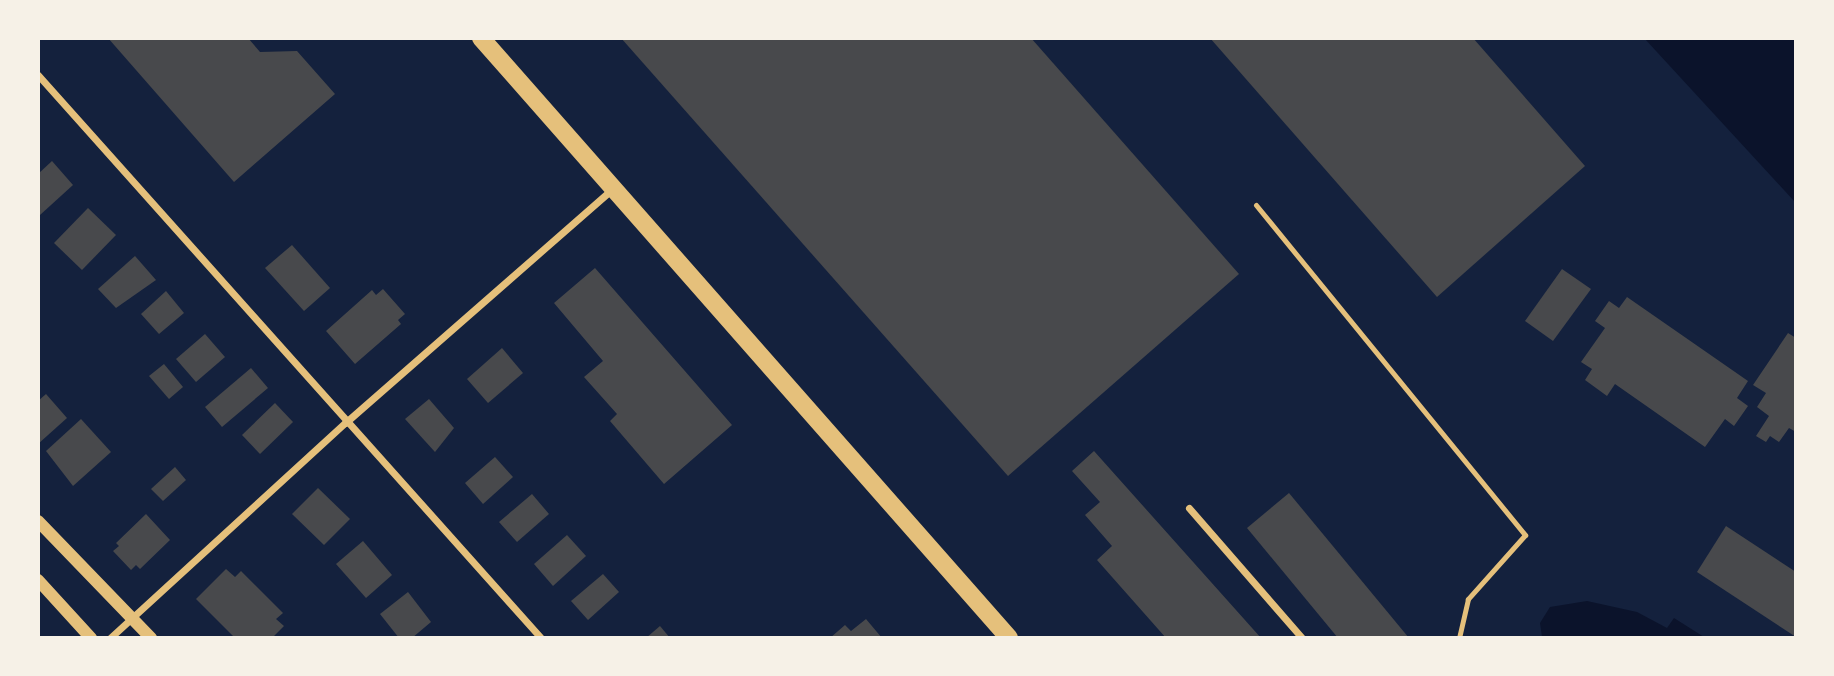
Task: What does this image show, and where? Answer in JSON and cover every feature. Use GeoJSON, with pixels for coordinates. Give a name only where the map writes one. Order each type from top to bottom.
{"type":"FeatureCollection","features":[{"type":"Feature","properties":{"kind":"main road"},"geometry":{"type":"LineString","coordinates":[[481,38],[1009,638]]}},
{"type":"Feature","properties":{"kind":"street"},"geometry":{"type":"LineString","coordinates":[[38,75],[345,423],[541,638]]}},
{"type":"Feature","properties":{"kind":"street"},"geometry":{"type":"LineString","coordinates":[[110,638],[345,423],[613,188]]}},
{"type":"Feature","properties":{"kind":"street"},"geometry":{"type":"LineString","coordinates":[[1189,508],[1302,638]]}},
{"type":"Feature","properties":{"kind":"street"},"geometry":{"type":"LineString","coordinates":[[38,521],[129,619],[151,638]]}},
{"type":"Feature","properties":{"kind":"street"},"geometry":{"type":"LineString","coordinates":[[38,579],[91,638]]}},
{"type":"Feature","properties":{"kind":"lane"},"geometry":{"type":"LineString","coordinates":[[1256,205],[1525,535],[1468,599],[1459,638]]}},
{"type":"Feature","properties":{"kind":"water"},"geometry":{"type":"Polygon","coordinates":[[[1645,39],[1795,39],[1795,202],[1645,39]]]}},
{"type":"Feature","properties":{"kind":"water"},"geometry":{"type":"Polygon","coordinates":[[[1587,601],[1637,612],[1667,628],[1674,618],[1704,637],[1542,637],[1540,623],[1550,607],[1587,601]]]}},
{"type":"Feature","properties":{"kind":"building"},"geometry":{"type":"Polygon","coordinates":[[[108,38],[248,38],[260,52],[297,51],[335,94],[234,182],[108,38]]]}},
{"type":"Feature","properties":{"kind":"building"},"geometry":{"type":"Polygon","coordinates":[[[621,38],[1031,38],[1239,274],[1008,476],[621,38]]]}},
{"type":"Feature","properties":{"kind":"building"},"geometry":{"type":"Polygon","coordinates":[[[1210,38],[1473,38],[1585,166],[1437,297],[1210,38]]]}},
{"type":"Feature","properties":{"kind":"building"},"geometry":{"type":"Polygon","coordinates":[[[52,161],[73,185],[40,215],[38,174],[52,161]]]}},
{"type":"Feature","properties":{"kind":"building"},"geometry":{"type":"Polygon","coordinates":[[[88,208],[116,235],[82,270],[54,243],[88,208]]]}},
{"type":"Feature","properties":{"kind":"building"},"geometry":{"type":"Polygon","coordinates":[[[292,245],[330,288],[304,311],[265,268],[292,245]]]}},
{"type":"Feature","properties":{"kind":"building"},"geometry":{"type":"Polygon","coordinates":[[[135,256],[156,280],[116,308],[98,289],[135,256]]]}},
{"type":"Feature","properties":{"kind":"building"},"geometry":{"type":"Polygon","coordinates":[[[595,268],[732,425],[664,484],[610,421],[617,414],[584,377],[603,361],[554,303],[595,268]]]}},
{"type":"Feature","properties":{"kind":"building"},"geometry":{"type":"Polygon","coordinates":[[[1562,269],[1591,289],[1553,341],[1525,321],[1562,269]]]}},
{"type":"Feature","properties":{"kind":"building"},"geometry":{"type":"Polygon","coordinates":[[[383,289],[405,314],[398,320],[401,324],[355,364],[326,331],[372,290],[376,295],[383,289]]]}},
{"type":"Feature","properties":{"kind":"building"},"geometry":{"type":"Polygon","coordinates":[[[166,291],[184,313],[159,334],[141,314],[166,291]]]}},
{"type":"Feature","properties":{"kind":"building"},"geometry":{"type":"Polygon","coordinates":[[[1627,297],[1748,381],[1737,398],[1748,406],[1734,426],[1725,419],[1705,447],[1615,384],[1607,396],[1585,380],[1592,369],[1581,362],[1605,328],[1595,321],[1609,301],[1619,308],[1627,297]]]}},
{"type":"Feature","properties":{"kind":"building"},"geometry":{"type":"Polygon","coordinates":[[[1788,333],[1796,338],[1796,432],[1789,428],[1779,442],[1770,436],[1766,442],[1756,436],[1769,416],[1757,407],[1766,393],[1753,385],[1788,333]]]}},
{"type":"Feature","properties":{"kind":"building"},"geometry":{"type":"Polygon","coordinates":[[[205,334],[225,357],[196,382],[176,359],[205,334]]]}},
{"type":"Feature","properties":{"kind":"building"},"geometry":{"type":"Polygon","coordinates":[[[502,348],[523,373],[488,403],[467,379],[502,348]]]}},
{"type":"Feature","properties":{"kind":"building"},"geometry":{"type":"Polygon","coordinates":[[[164,364],[183,387],[169,399],[149,376],[164,364]]]}},
{"type":"Feature","properties":{"kind":"building"},"geometry":{"type":"Polygon","coordinates":[[[251,368],[268,388],[222,427],[205,407],[251,368]]]}},
{"type":"Feature","properties":{"kind":"building"},"geometry":{"type":"Polygon","coordinates":[[[46,394],[67,418],[38,444],[38,401],[46,394]]]}},
{"type":"Feature","properties":{"kind":"building"},"geometry":{"type":"Polygon","coordinates":[[[429,399],[454,428],[435,452],[405,419],[429,399]]]}},
{"type":"Feature","properties":{"kind":"building"},"geometry":{"type":"Polygon","coordinates":[[[275,403],[293,422],[260,454],[242,435],[275,403]]]}},
{"type":"Feature","properties":{"kind":"building"},"geometry":{"type":"Polygon","coordinates":[[[81,419],[111,452],[73,486],[46,451],[81,419]]]}},
{"type":"Feature","properties":{"kind":"building"},"geometry":{"type":"Polygon","coordinates":[[[1094,451],[1261,638],[1166,638],[1097,560],[1112,546],[1085,515],[1100,502],[1072,471],[1094,451]]]}},
{"type":"Feature","properties":{"kind":"building"},"geometry":{"type":"Polygon","coordinates":[[[495,457],[513,477],[483,504],[465,483],[495,457]]]}},
{"type":"Feature","properties":{"kind":"building"},"geometry":{"type":"Polygon","coordinates":[[[175,467],[186,480],[163,501],[151,489],[175,467]]]}},
{"type":"Feature","properties":{"kind":"building"},"geometry":{"type":"Polygon","coordinates":[[[318,488],[350,519],[324,545],[292,514],[318,488]]]}},
{"type":"Feature","properties":{"kind":"building"},"geometry":{"type":"Polygon","coordinates":[[[1289,493],[1409,638],[1338,638],[1247,528],[1289,493]]]}},
{"type":"Feature","properties":{"kind":"building"},"geometry":{"type":"Polygon","coordinates":[[[532,494],[549,514],[517,542],[499,522],[532,494]]]}},
{"type":"Feature","properties":{"kind":"building"},"geometry":{"type":"Polygon","coordinates":[[[146,514],[170,540],[140,569],[136,565],[131,570],[113,551],[119,546],[116,543],[146,514]]]}},
{"type":"Feature","properties":{"kind":"building"},"geometry":{"type":"Polygon","coordinates":[[[1726,526],[1796,572],[1796,637],[1697,572],[1726,526]]]}},
{"type":"Feature","properties":{"kind":"building"},"geometry":{"type":"Polygon","coordinates":[[[567,535],[586,556],[553,586],[534,564],[567,535]]]}},
{"type":"Feature","properties":{"kind":"building"},"geometry":{"type":"Polygon","coordinates":[[[363,541],[392,575],[366,598],[336,564],[363,541]]]}},
{"type":"Feature","properties":{"kind":"building"},"geometry":{"type":"Polygon","coordinates":[[[226,569],[235,577],[241,571],[283,613],[276,619],[284,626],[272,638],[235,638],[196,599],[226,569]]]}},
{"type":"Feature","properties":{"kind":"building"},"geometry":{"type":"Polygon","coordinates":[[[603,574],[619,592],[588,620],[571,601],[603,574]]]}},
{"type":"Feature","properties":{"kind":"building"},"geometry":{"type":"Polygon","coordinates":[[[408,592],[431,622],[412,638],[399,638],[380,614],[408,592]]]}},
{"type":"Feature","properties":{"kind":"building"},"geometry":{"type":"Polygon","coordinates":[[[866,619],[882,638],[830,638],[845,625],[851,631],[866,619]]]}},
{"type":"Feature","properties":{"kind":"building"},"geometry":{"type":"Polygon","coordinates":[[[660,626],[670,638],[646,638],[660,626]]]}}]}
